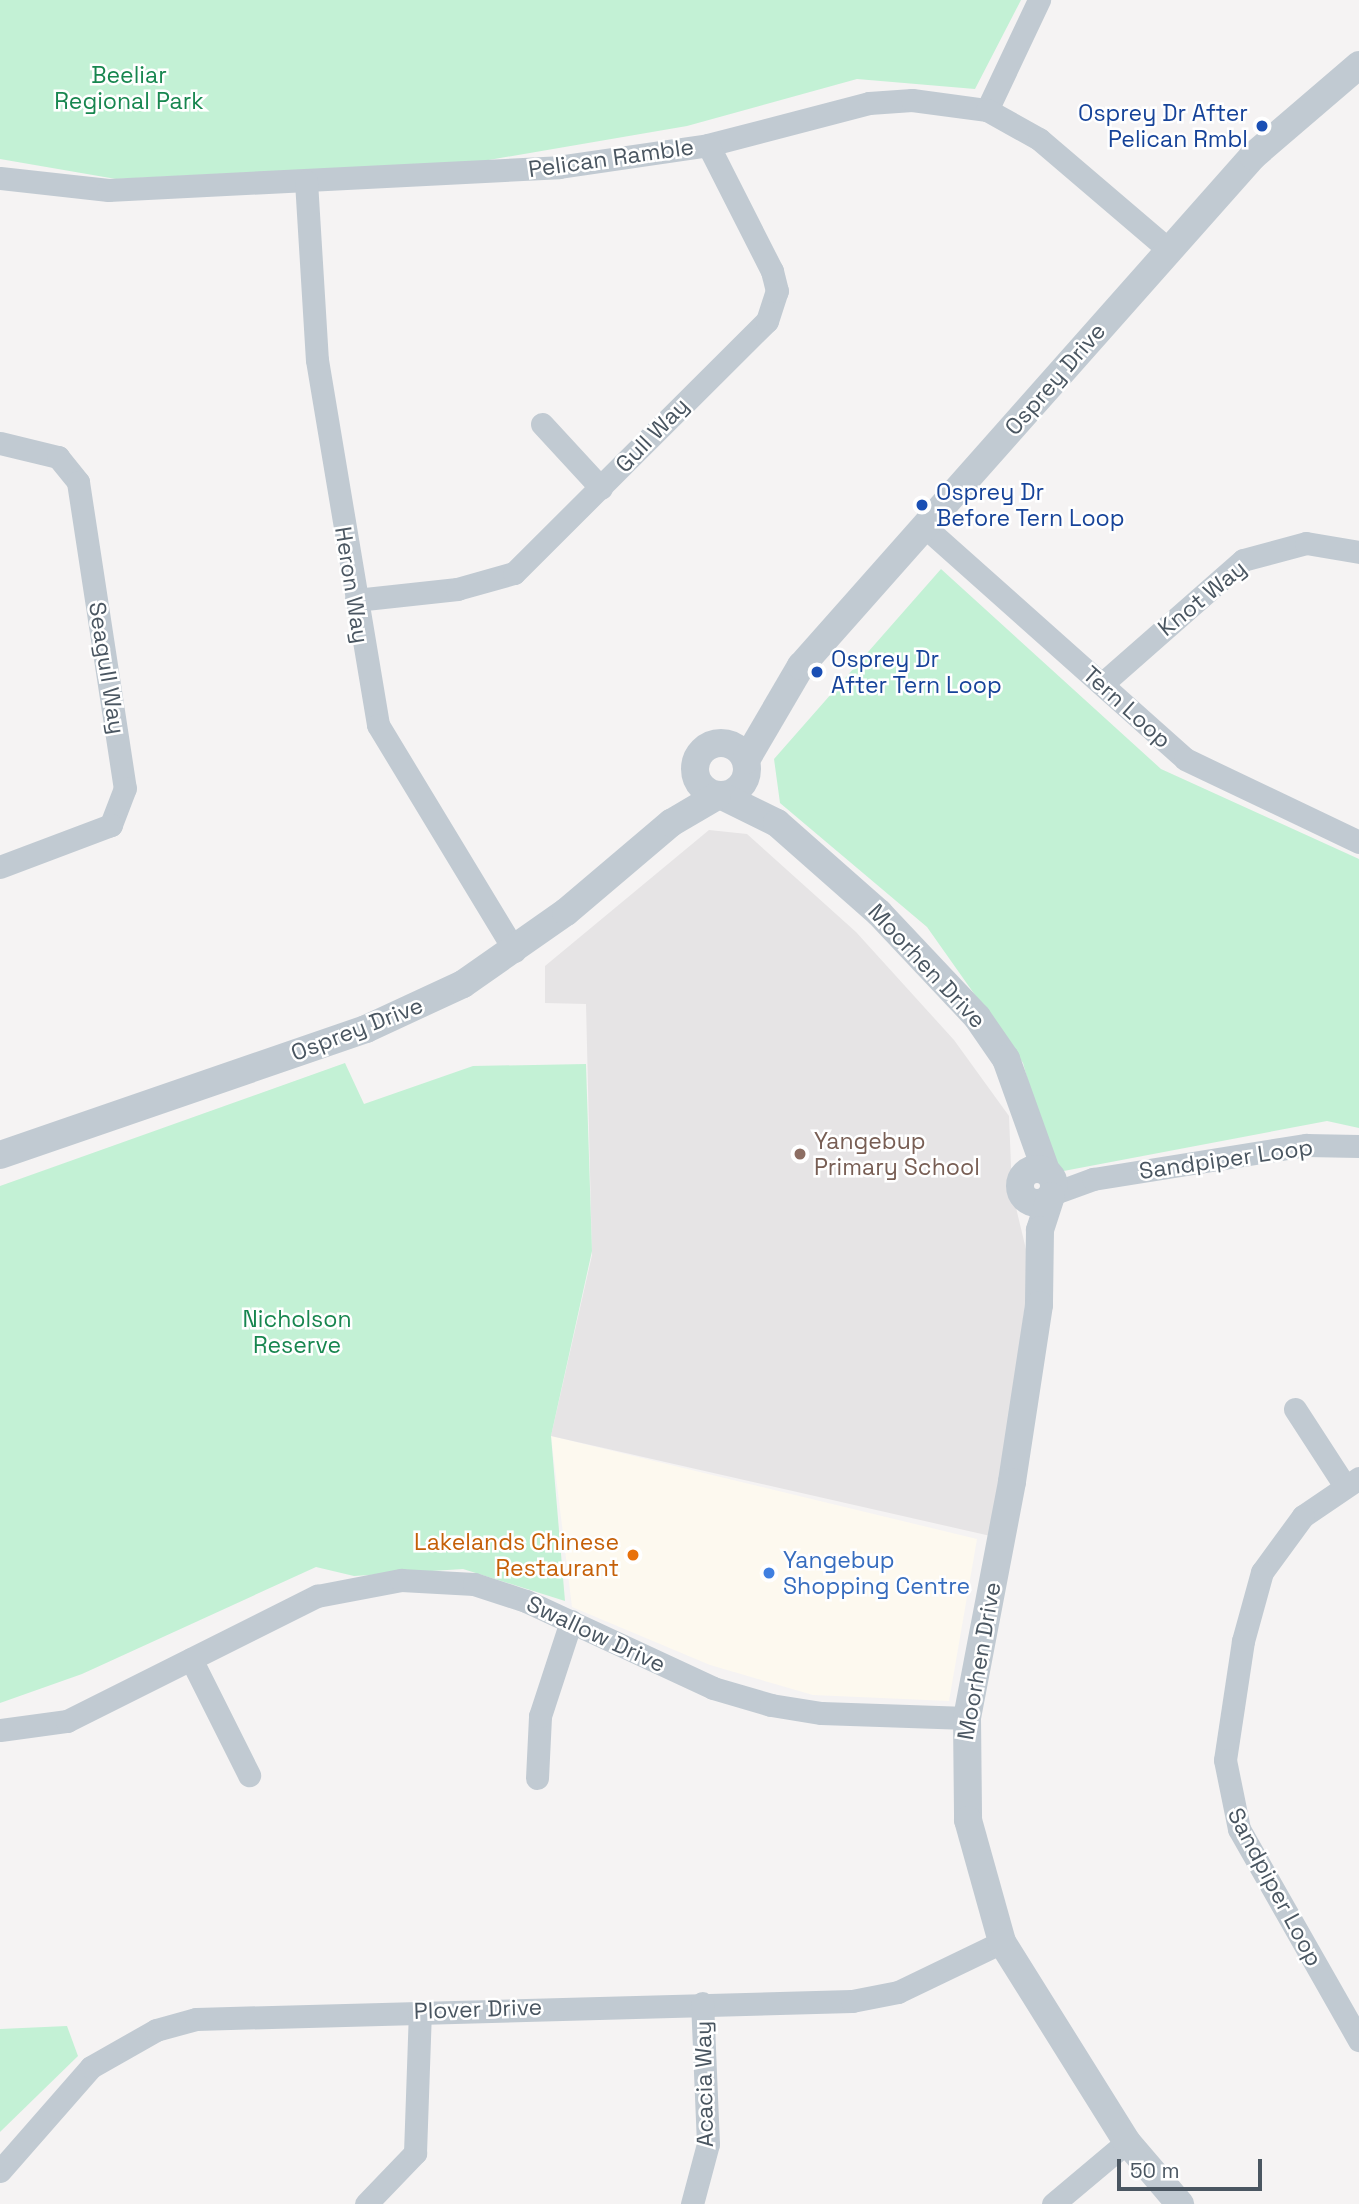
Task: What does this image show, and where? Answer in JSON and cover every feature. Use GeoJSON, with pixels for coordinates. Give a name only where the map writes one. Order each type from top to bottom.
{"type":"FeatureCollection","features":[{"type":"Feature","properties":{"kind":"street"},"geometry":{"type":"LineString","coordinates":[[987,110],[1039,0]]}},
{"type":"Feature","properties":{"kind":"street","name":"Osprey Drive"},"geometry":{"type":"LineString","coordinates":[[746,766],[772,711],[801,666],[1254,156],[1359,65]]}},
{"type":"Feature","properties":{"kind":"street","name":"Pelican Ramble"},"geometry":{"type":"LineString","coordinates":[[0,178],[108,190],[558,167],[708,145],[869,103],[912,100],[987,110],[1077,167],[1169,250]]}},
{"type":"Feature","properties":{"kind":"street","name":"Gull Way"},"geometry":{"type":"LineString","coordinates":[[356,600],[457,589],[514,573],[773,312],[772,271],[708,145]]}},
{"type":"Feature","properties":{"kind":"street","name":"Heron Way"},"geometry":{"type":"LineString","coordinates":[[306,181],[317,360],[377,725],[515,951]]}},
{"type":"Feature","properties":{"kind":"street"},"geometry":{"type":"LineString","coordinates":[[542,424],[601,488]]}},
{"type":"Feature","properties":{"kind":"street","name":"Seagull Way"},"geometry":{"type":"LineString","coordinates":[[0,443],[58,457],[78,482],[125,788],[111,825],[0,867]]}},
{"type":"Feature","properties":{"kind":"street","name":"Tern Loop"},"geometry":{"type":"LineString","coordinates":[[925,527],[1201,770],[1359,842]]}},
{"type":"Feature","properties":{"kind":"street","name":"Knot Way"},"geometry":{"type":"LineString","coordinates":[[1102,684],[1243,560],[1306,543],[1359,552]]}},
{"type":"Feature","properties":{"kind":"street","name":"Osprey Drive"},"geometry":{"type":"LineString","coordinates":[[720,743],[772,711]]}},
{"type":"Feature","properties":{"kind":"street"},"geometry":{"type":"LineString","coordinates":[[720,743],[736,747],[746,766],[739,789],[720,796],[702,789],[695,774],[700,752],[720,743]]}},
{"type":"Feature","properties":{"kind":"street","name":"Moorhen Drive"},"geometry":{"type":"LineString","coordinates":[[746,766],[776,823]]}},
{"type":"Feature","properties":{"kind":"street","name":"Osprey Drive"},"geometry":{"type":"LineString","coordinates":[[671,823],[695,774]]}},
{"type":"Feature","properties":{"kind":"street","name":"Osprey Drive"},"geometry":{"type":"LineString","coordinates":[[0,1155],[366,1029],[463,984],[515,951],[671,823],[720,796]]}},
{"type":"Feature","properties":{"kind":"street","name":"Moorhen Drive"},"geometry":{"type":"LineString","coordinates":[[720,796],[776,823],[879,913],[994,1038],[1015,1080],[1042,1185],[1034,1343],[967,1718],[968,1820],[1002,1942],[1127,2142],[1180,2204]]}},
{"type":"Feature","properties":{"kind":"street","name":"Sandpiper Loop"},"geometry":{"type":"LineString","coordinates":[[1042,1185],[1306,1146],[1359,1146]]}},
{"type":"Feature","properties":{"kind":"street"},"geometry":{"type":"LineString","coordinates":[[1295,1409],[1352,1482]]}},
{"type":"Feature","properties":{"kind":"street","name":"Sandpiper Loop"},"geometry":{"type":"LineString","coordinates":[[1352,1482],[1303,1516],[1262,1572],[1243,1641],[1225,1760],[1239,1829],[1359,2039]]}},
{"type":"Feature","properties":{"kind":"street","name":"Swallow Drive"},"geometry":{"type":"LineString","coordinates":[[0,1730],[67,1721],[317,1595],[401,1580],[474,1584],[570,1621],[713,1688],[771,1705],[821,1713],[967,1718]]}},
{"type":"Feature","properties":{"kind":"street"},"geometry":{"type":"LineString","coordinates":[[537,1777],[540,1716],[570,1621]]}},
{"type":"Feature","properties":{"kind":"street"},"geometry":{"type":"LineString","coordinates":[[191,1659],[249,1775]]}},
{"type":"Feature","properties":{"kind":"street","name":"Plover Drive"},"geometry":{"type":"LineString","coordinates":[[0,2171],[91,2067],[156,2030],[196,2019],[874,1998],[1002,1942]]}},
{"type":"Feature","properties":{"kind":"street","name":"Acacia Way"},"geometry":{"type":"LineString","coordinates":[[692,2204],[708,2144],[702,2003]]}},
{"type":"Feature","properties":{"kind":"street"},"geometry":{"type":"LineString","coordinates":[[366,2204],[415,2153],[420,2011]]}},
{"type":"Feature","properties":{"kind":"street"},"geometry":{"type":"LineString","coordinates":[[1053,2204],[1127,2142]]}},
{"type":"Feature","properties":{"kind":"shaded area","name":"Yangebup Primary School"},"geometry":{"type":"Polygon","coordinates":[[[709,830],[747,834],[856,932],[954,1040],[1009,1116],[1012,1191],[1030,1266],[995,1537],[551,1436],[592,1255],[586,1004],[545,1003],[545,966],[709,830]]]}},
{"type":"Feature","properties":{"kind":"shaded area","name":"Yangebup Shopping Centre"},"geometry":{"type":"Polygon","coordinates":[[[551,1436],[977,1539],[949,1701],[813,1695],[710,1665],[572,1607],[551,1436]]]}},
{"type":"Feature","properties":{"kind":"green space","name":"Beeliar Regional Park"},"geometry":{"type":"Polygon","coordinates":[[[0,0],[1021,0],[975,89],[857,79],[687,126],[483,161],[116,179],[0,159],[0,0]]]}},
{"type":"Feature","properties":{"kind":"green space"},"geometry":{"type":"Polygon","coordinates":[[[941,569],[1161,769],[1359,859],[1359,1128],[1327,1121],[1053,1173],[1023,1063],[927,927],[780,803],[774,759],[941,569]]]}},
{"type":"Feature","properties":{"kind":"green space","name":"Nicholson Reserve"},"geometry":{"type":"Polygon","coordinates":[[[345,1063],[364,1104],[473,1066],[586,1064],[592,1251],[551,1436],[565,1601],[463,1569],[354,1576],[316,1567],[82,1674],[0,1703],[0,1186],[345,1063]]]}},
{"type":"Feature","properties":{"kind":"green space"},"geometry":{"type":"Polygon","coordinates":[[[67,2026],[78,2056],[0,2132],[0,2029],[67,2026]]]}},
{"type":"Feature","properties":{"kind":"place","name":"Osprey Dr After Pelican Rmbl"},"geometry":{"type":"Point","coordinates":[1262,126]}},
{"type":"Feature","properties":{"kind":"place","name":"Osprey Dr Before Tern Loop"},"geometry":{"type":"Point","coordinates":[922,505]}},
{"type":"Feature","properties":{"kind":"place","name":"Osprey Dr After Tern Loop"},"geometry":{"type":"Point","coordinates":[817,672]}},
{"type":"Feature","properties":{"kind":"place","name":"Yangebup Primary School"},"geometry":{"type":"Point","coordinates":[800,1154]}},
{"type":"Feature","properties":{"kind":"place","name":"Lakelands Chinese Restaurant"},"geometry":{"type":"Point","coordinates":[633,1555]}},
{"type":"Feature","properties":{"kind":"place","name":"Yangebup Shopping Centre"},"geometry":{"type":"Point","coordinates":[769,1573]}}]}
